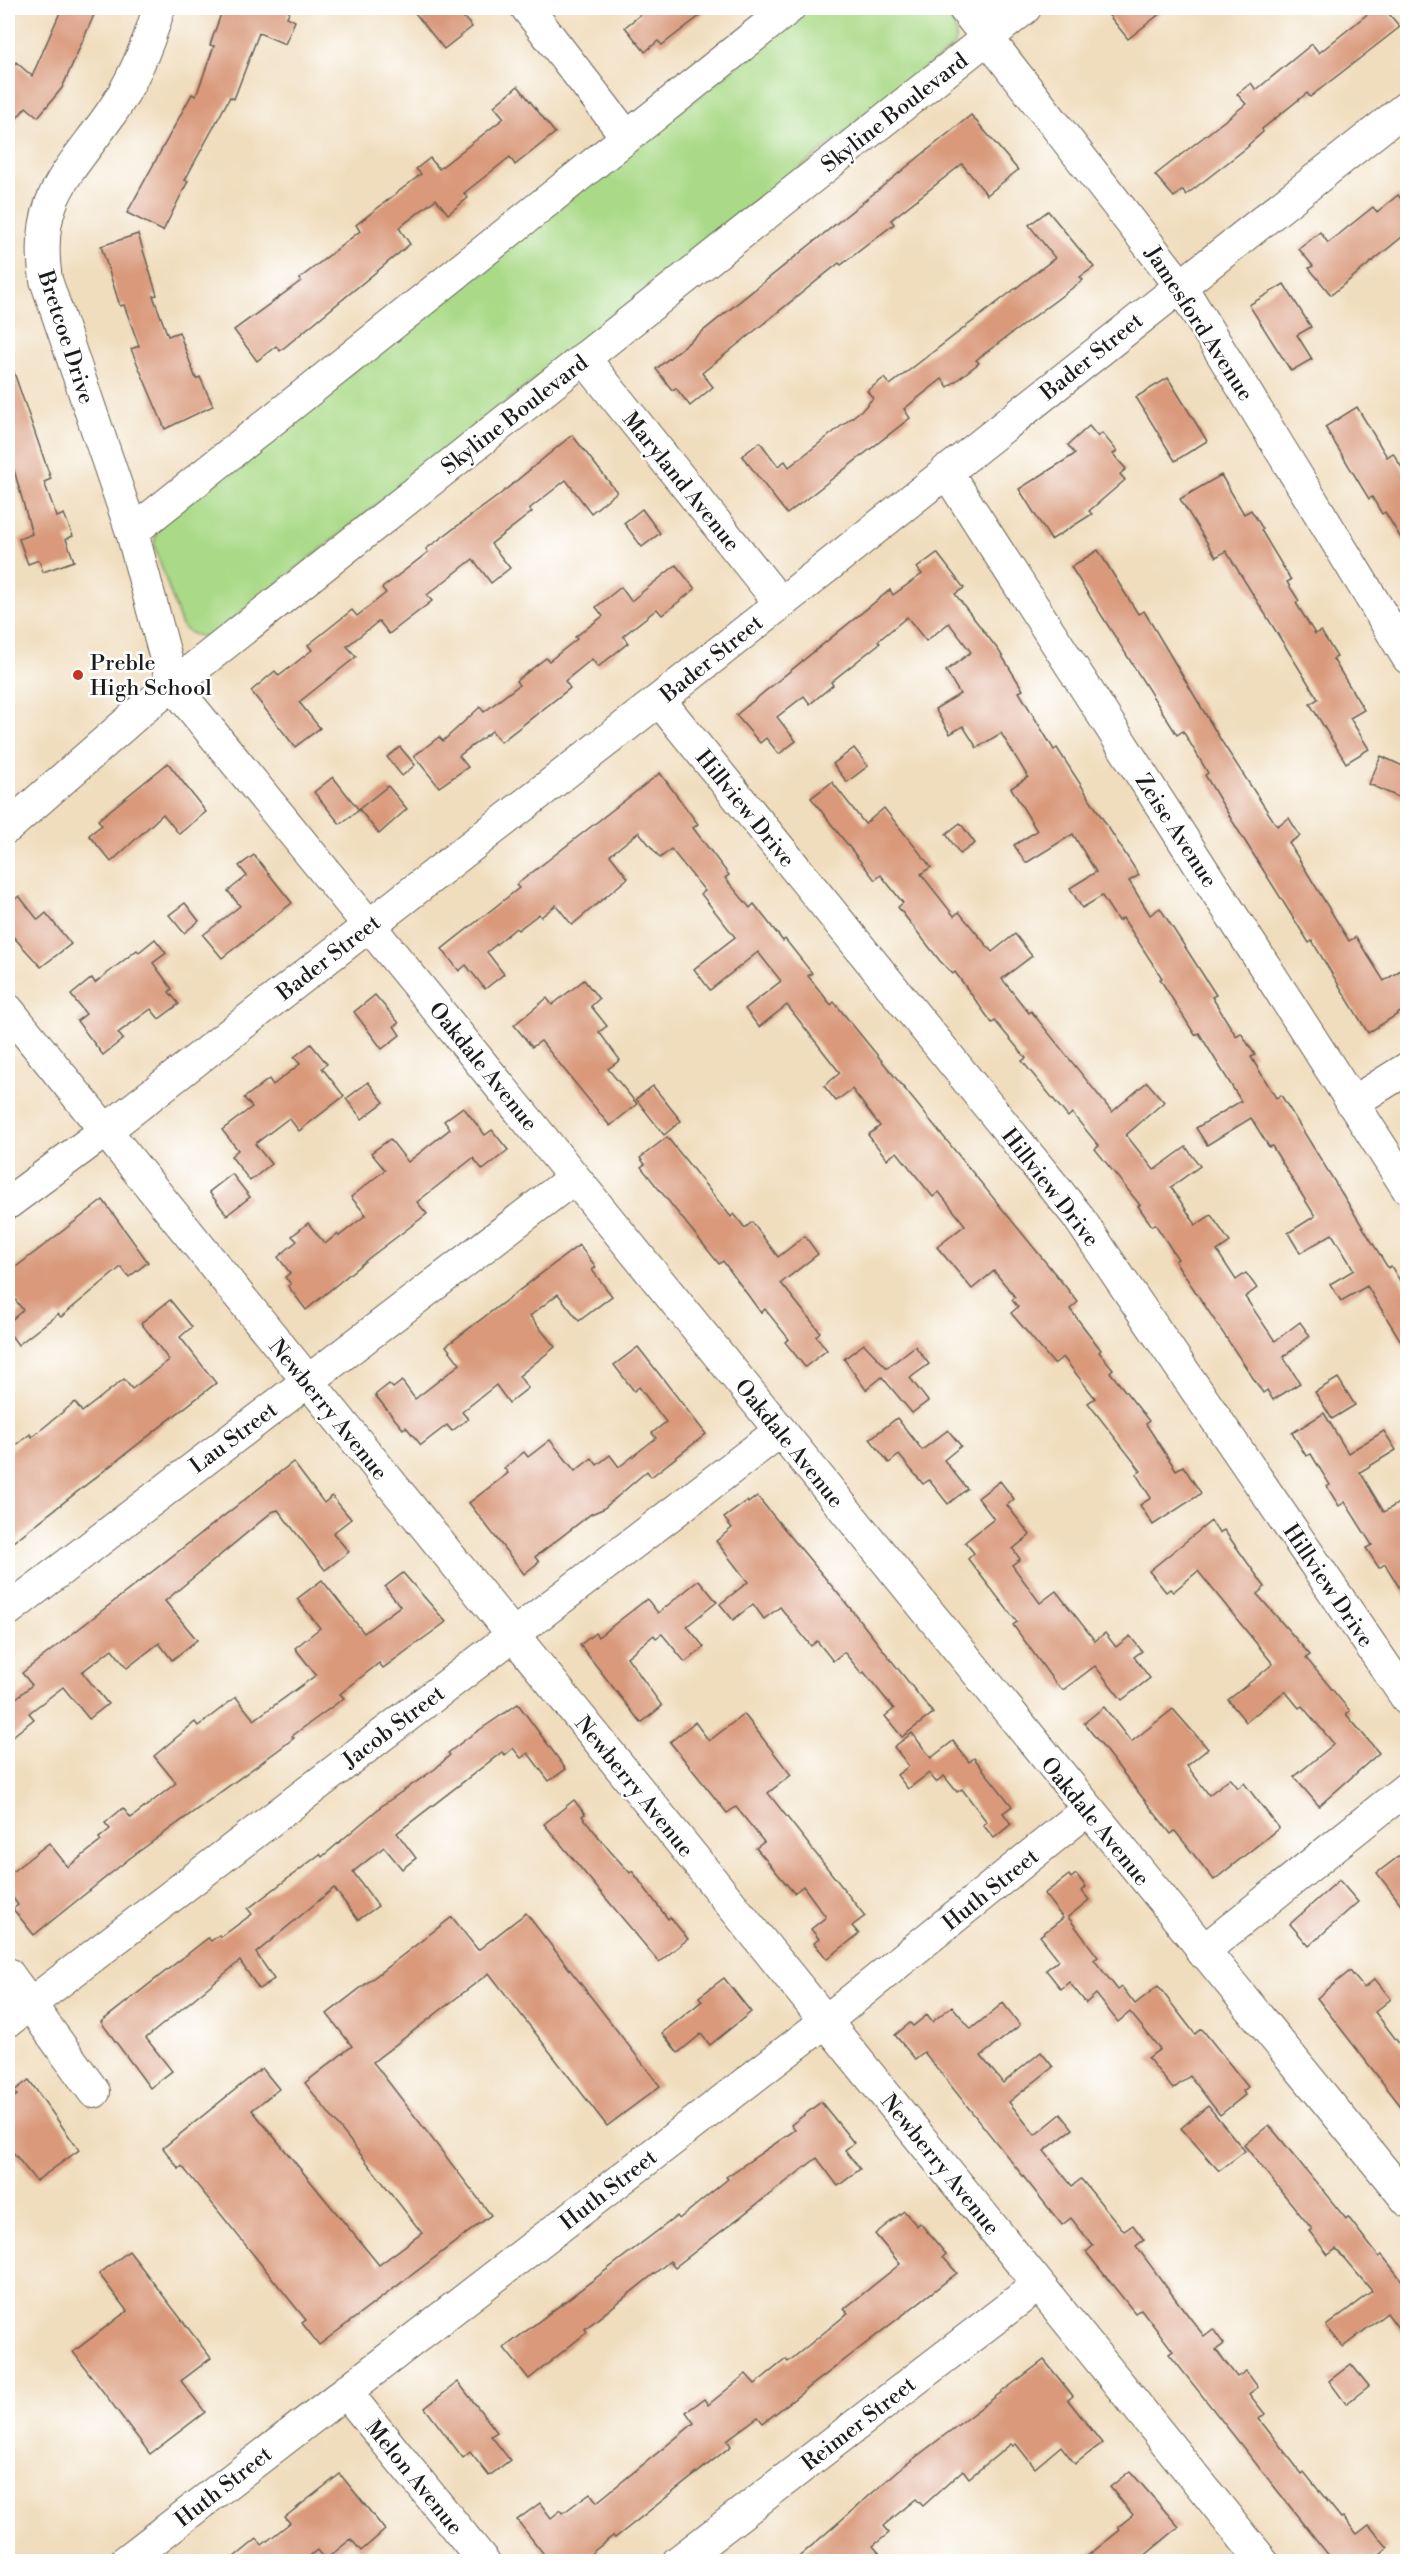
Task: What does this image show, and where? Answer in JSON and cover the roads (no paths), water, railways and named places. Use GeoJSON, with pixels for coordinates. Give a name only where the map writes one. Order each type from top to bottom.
{"type":"FeatureCollection","features":[{"type":"Feature","properties":{"kind":"street","name":"Bretcoe Drive"},"geometry":{"type":"LineString","coordinates":[[159,8],[133,75],[110,114],[56,190],[44,224],[42,253],[46,280],[132,532],[173,685]]}},
{"type":"Feature","properties":{"kind":"street"},"geometry":{"type":"LineString","coordinates":[[527,8],[627,137]]}},
{"type":"Feature","properties":{"kind":"street"},"geometry":{"type":"LineString","coordinates":[[132,532],[789,8]]}},
{"type":"Feature","properties":{"kind":"street","name":"Jamesford Avenue"},"geometry":{"type":"LineString","coordinates":[[964,8],[1180,285],[1407,658]]}},
{"type":"Feature","properties":{"kind":"street","name":"Skyline Boulevard"},"geometry":{"type":"LineString","coordinates":[[8,827],[173,685],[1025,8]]}},
{"type":"Feature","properties":{"kind":"street","name":"Bader Street"},"geometry":{"type":"LineString","coordinates":[[8,1203],[105,1131],[659,700],[1407,106]]}},
{"type":"Feature","properties":{"kind":"street","name":"Maryland Avenue"},"geometry":{"type":"LineString","coordinates":[[584,358],[780,603]]}},
{"type":"Feature","properties":{"kind":"street","name":"Zeise Avenue"},"geometry":{"type":"LineString","coordinates":[[946,471],[1407,1189]]}},
{"type":"Feature","properties":{"kind":"street","name":"Oakdale Avenue"},"geometry":{"type":"LineString","coordinates":[[173,685],[1407,2201]]}},
{"type":"Feature","properties":{"kind":"street","name":"Hillview Drive"},"geometry":{"type":"LineString","coordinates":[[659,700],[1076,1215],[1407,1700]]}},
{"type":"Feature","properties":{"kind":"street","name":"Newberry Avenue"},"geometry":{"type":"LineString","coordinates":[[8,1010],[1038,2285],[1249,2557]]}},
{"type":"Feature","properties":{"kind":"street"},"geometry":{"type":"LineString","coordinates":[[1352,1103],[1407,1068]]}},
{"type":"Feature","properties":{"kind":"street","name":"Lau Street"},"geometry":{"type":"LineString","coordinates":[[8,1610],[574,1178]]}},
{"type":"Feature","properties":{"kind":"street","name":"Jacob Street"},"geometry":{"type":"LineString","coordinates":[[19,2012],[780,1431]]}},
{"type":"Feature","properties":{"kind":"street"},"geometry":{"type":"LineString","coordinates":[[1203,1952],[1407,1787]]}},
{"type":"Feature","properties":{"kind":"street","name":"Huth Street"},"geometry":{"type":"LineString","coordinates":[[125,2562],[826,2021],[1087,1810]]}},
{"type":"Feature","properties":{"kind":"street"},"geometry":{"type":"LineString","coordinates":[[8,1974],[19,2012],[94,2092]]}},
{"type":"Feature","properties":{"kind":"street","name":"Reimer Street"},"geometry":{"type":"LineString","coordinates":[[678,2562],[1038,2285]]}},
{"type":"Feature","properties":{"kind":"street","name":"Melon Avenue"},"geometry":{"type":"LineString","coordinates":[[346,2392],[484,2562]]}},
{"type":"Feature","properties":{"kind":"place","name":"Preble High School"},"geometry":{"type":"Point","coordinates":[78,675]}}]}
